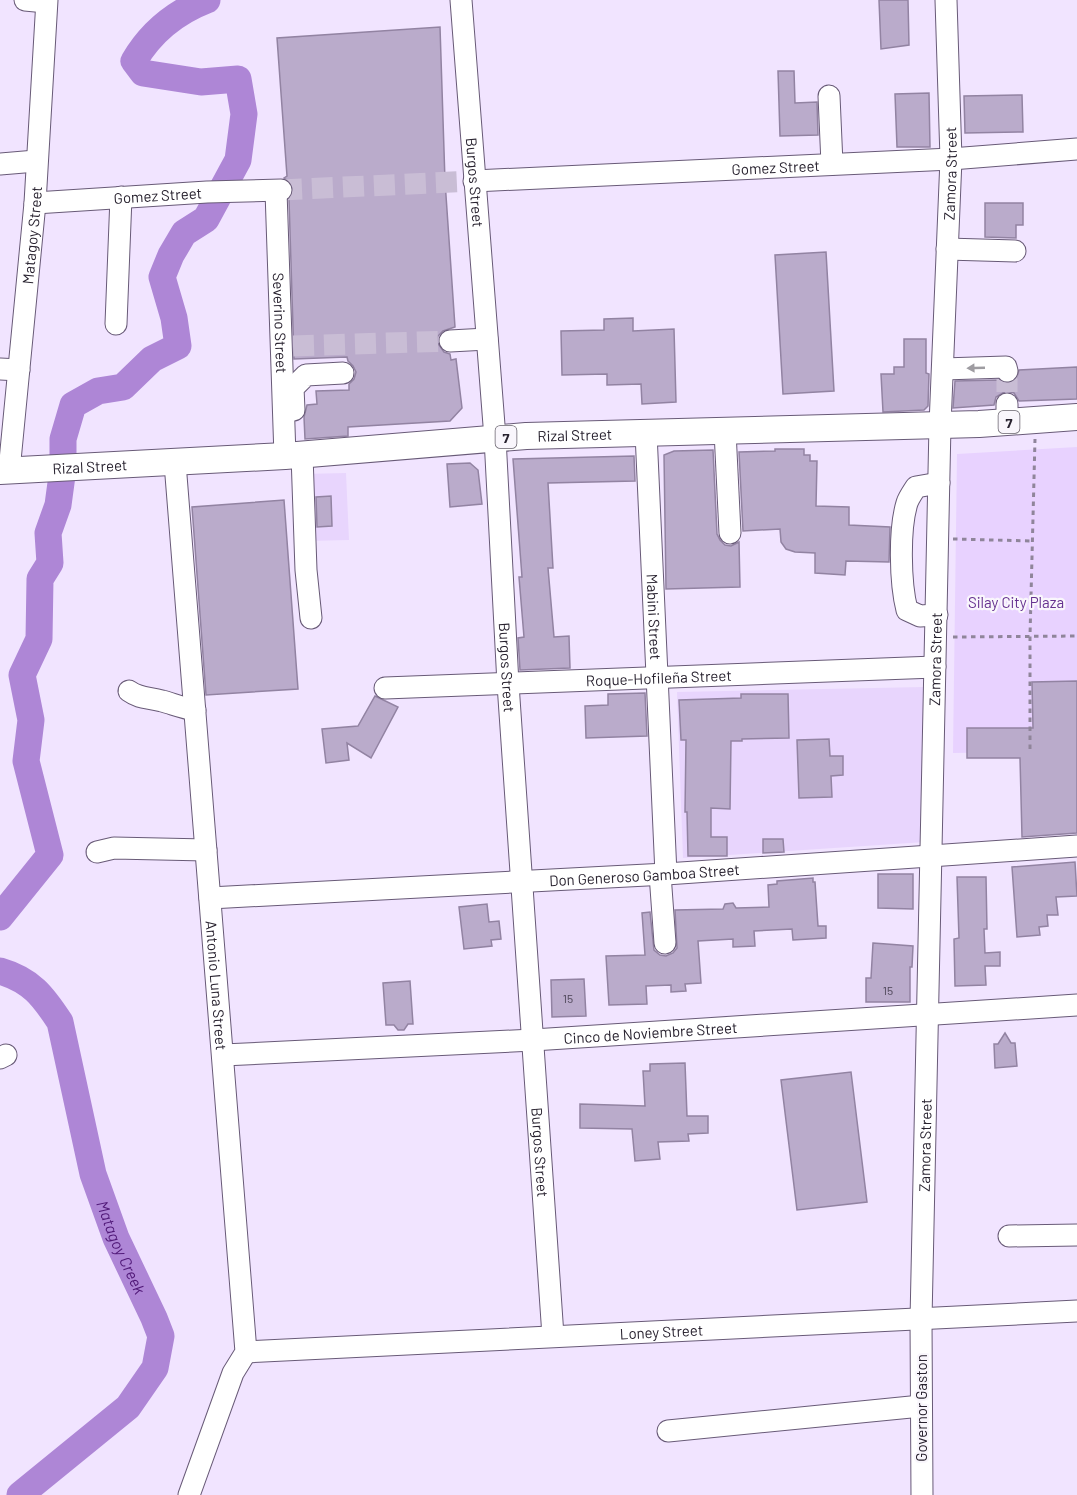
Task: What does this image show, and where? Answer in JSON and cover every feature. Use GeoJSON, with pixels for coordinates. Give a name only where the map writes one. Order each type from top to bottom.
{"type":"FeatureCollection","features":[{"type":"Feature","properties":{"kind":"main road","name":"Rizal Street"},"geometry":{"type":"LineString","coordinates":[[4,471],[294,456],[495,438],[940,425],[1007,413],[1035,421],[1077,417]]}},
{"type":"Feature","properties":{"kind":"street"},"geometry":{"type":"LineString","coordinates":[[24,0],[47,1]]}},
{"type":"Feature","properties":{"kind":"street","name":"Burgos Street"},"geometry":{"type":"LineString","coordinates":[[461,0],[495,438],[508,684],[553,1336]]}},
{"type":"Feature","properties":{"kind":"street","name":"Zamora Street"},"geometry":{"type":"LineString","coordinates":[[921,1320],[940,425],[951,159],[946,0]]}},
{"type":"Feature","properties":{"kind":"street","name":"Matagoy Street"},"geometry":{"type":"LineString","coordinates":[[4,471],[10,369],[35,203],[47,1]]}},
{"type":"Feature","properties":{"kind":"street"},"geometry":{"type":"LineString","coordinates":[[830,96],[832,164]]}},
{"type":"Feature","properties":{"kind":"street","name":"Gomez Street"},"geometry":{"type":"LineString","coordinates":[[474,181],[951,159],[1077,149]]}},
{"type":"Feature","properties":{"kind":"street"},"geometry":{"type":"LineString","coordinates":[[0,164],[36,161]]}},
{"type":"Feature","properties":{"kind":"street","name":"Gomez Street"},"geometry":{"type":"LineString","coordinates":[[35,203],[207,192],[278,191]]}},
{"type":"Feature","properties":{"kind":"street","name":"Severino Street"},"geometry":{"type":"LineString","coordinates":[[278,191],[294,456]]}},
{"type":"Feature","properties":{"kind":"street"},"geometry":{"type":"LineString","coordinates":[[116,324],[121,197]]}},
{"type":"Feature","properties":{"kind":"street"},"geometry":{"type":"LineString","coordinates":[[947,249],[1015,251]]}},
{"type":"Feature","properties":{"kind":"street"},"geometry":{"type":"LineString","coordinates":[[450,341],[487,339]]}},
{"type":"Feature","properties":{"kind":"street"},"geometry":{"type":"LineString","coordinates":[[943,369],[1006,368],[1007,371]]}},
{"type":"Feature","properties":{"kind":"street"},"geometry":{"type":"LineString","coordinates":[[311,618],[294,456],[293,388],[306,375],[343,373]]}},
{"type":"Feature","properties":{"kind":"street"},"geometry":{"type":"LineString","coordinates":[[725,430],[730,533]]}},
{"type":"Feature","properties":{"kind":"street","name":"Mabini Street"},"geometry":{"type":"LineString","coordinates":[[646,433],[657,678],[665,943]]}},
{"type":"Feature","properties":{"kind":"street","name":"Antonio Luna Street"},"geometry":{"type":"LineString","coordinates":[[175,463],[246,1352]]}},
{"type":"Feature","properties":{"kind":"street"},"geometry":{"type":"LineString","coordinates":[[937,615],[920,616],[907,610],[902,591],[903,524],[907,502],[916,487],[939,483]]}},
{"type":"Feature","properties":{"kind":"street","name":"Roque-Hofileña Street"},"geometry":{"type":"LineString","coordinates":[[385,688],[935,667]]}},
{"type":"Feature","properties":{"kind":"street"},"geometry":{"type":"LineString","coordinates":[[129,691],[143,699],[160,700],[177,707],[195,710]]}},
{"type":"Feature","properties":{"kind":"street","name":"Don Generoso Gamboa Street"},"geometry":{"type":"LineString","coordinates":[[210,898],[663,874],[1077,846]]}},
{"type":"Feature","properties":{"kind":"street"},"geometry":{"type":"LineString","coordinates":[[96,852],[114,848],[206,850]]}},
{"type":"Feature","properties":{"kind":"street","name":"Cinco de Noviembre Street"},"geometry":{"type":"LineString","coordinates":[[223,1055],[533,1040],[1077,1005]]}},
{"type":"Feature","properties":{"kind":"street"},"geometry":{"type":"LineString","coordinates":[[1009,1236],[1077,1235]]}},
{"type":"Feature","properties":{"kind":"street","name":"Loney Street"},"geometry":{"type":"LineString","coordinates":[[246,1352],[1077,1311]]}},
{"type":"Feature","properties":{"kind":"street","name":"Governor Gaston"},"geometry":{"type":"LineString","coordinates":[[921,1320],[922,1495]]}},
{"type":"Feature","properties":{"kind":"street"},"geometry":{"type":"LineString","coordinates":[[189,1495],[233,1373],[246,1352]]}},
{"type":"Feature","properties":{"kind":"street"},"geometry":{"type":"LineString","coordinates":[[668,1431],[921,1406]]}},
{"type":"Feature","properties":{"kind":"path"},"geometry":{"type":"LineString","coordinates":[[1030,749],[1035,421]]}},
{"type":"Feature","properties":{"kind":"path"},"geometry":{"type":"LineString","coordinates":[[938,539],[1032,541]]}},
{"type":"Feature","properties":{"kind":"path"},"geometry":{"type":"LineString","coordinates":[[936,637],[1077,636]]}},
{"type":"Feature","properties":{"kind":"shaded area"},"geometry":{"type":"Polygon","coordinates":[[[346,473],[349,540],[307,541],[303,474],[346,473]]]}},
{"type":"Feature","properties":{"kind":"shaded area"},"geometry":{"type":"Polygon","coordinates":[[[924,687],[925,842],[683,858],[677,692],[924,687]]]}},
{"type":"Feature","properties":{"kind":"green space","name":"Silay City Plaza"},"geometry":{"type":"Polygon","coordinates":[[[1077,447],[1077,751],[953,753],[957,454],[1077,447]]]}},
{"type":"Feature","properties":{"kind":"building"},"geometry":{"type":"Polygon","coordinates":[[[879,0],[908,0],[909,45],[881,49],[879,0]]]}},
{"type":"Feature","properties":{"kind":"building"},"geometry":{"type":"Polygon","coordinates":[[[440,27],[445,181],[455,327],[443,331],[438,336],[437,342],[444,352],[450,354],[451,360],[456,359],[462,408],[450,421],[348,427],[348,436],[305,439],[304,417],[307,405],[317,404],[316,391],[349,390],[349,384],[356,372],[347,357],[294,359],[289,200],[294,189],[291,183],[284,178],[287,176],[277,38],[440,27]]]}},
{"type":"Feature","properties":{"kind":"building"},"geometry":{"type":"Polygon","coordinates":[[[778,71],[794,71],[795,103],[817,102],[818,135],[780,136],[778,71]]]}},
{"type":"Feature","properties":{"kind":"building"},"geometry":{"type":"Polygon","coordinates":[[[929,93],[930,147],[897,147],[895,94],[929,93]]]}},
{"type":"Feature","properties":{"kind":"building"},"geometry":{"type":"Polygon","coordinates":[[[1022,95],[1023,132],[965,133],[964,96],[1022,95]]]}},
{"type":"Feature","properties":{"kind":"building"},"geometry":{"type":"Polygon","coordinates":[[[985,203],[1023,203],[1023,225],[1016,225],[1016,238],[985,237],[985,203]]]}},
{"type":"Feature","properties":{"kind":"building"},"geometry":{"type":"Polygon","coordinates":[[[826,252],[834,391],[783,394],[775,255],[826,252]]]}},
{"type":"Feature","properties":{"kind":"building"},"geometry":{"type":"Polygon","coordinates":[[[633,318],[633,331],[674,329],[676,402],[642,404],[641,384],[607,385],[607,374],[562,375],[561,331],[604,330],[604,319],[633,318]]]}},
{"type":"Feature","properties":{"kind":"building"},"geometry":{"type":"Polygon","coordinates":[[[904,339],[926,339],[926,373],[929,374],[928,406],[924,410],[883,412],[881,374],[894,374],[894,367],[904,367],[904,339]]]}},
{"type":"Feature","properties":{"kind":"building"},"geometry":{"type":"Polygon","coordinates":[[[1077,367],[1077,399],[1019,401],[1014,393],[1006,391],[996,397],[994,405],[953,408],[955,381],[998,380],[1010,383],[1016,380],[1019,370],[1077,367]]]}},
{"type":"Feature","properties":{"kind":"building"},"geometry":{"type":"Polygon","coordinates":[[[775,449],[804,449],[804,455],[810,455],[810,461],[817,461],[816,506],[849,507],[849,525],[890,527],[889,562],[846,561],[845,575],[815,573],[815,553],[786,549],[781,542],[780,529],[743,531],[739,452],[775,451],[775,449]]]}},
{"type":"Feature","properties":{"kind":"building"},"geometry":{"type":"Polygon","coordinates":[[[713,450],[717,534],[725,545],[731,546],[739,542],[740,587],[666,589],[664,455],[674,451],[713,450]]]}},
{"type":"Feature","properties":{"kind":"building"},"geometry":{"type":"Polygon","coordinates":[[[634,456],[635,481],[548,483],[553,568],[548,568],[554,637],[569,636],[570,668],[520,670],[518,638],[524,637],[513,459],[634,456]]]}},
{"type":"Feature","properties":{"kind":"building"},"geometry":{"type":"Polygon","coordinates":[[[470,463],[478,470],[482,504],[450,507],[447,464],[470,463]]]}},
{"type":"Feature","properties":{"kind":"building"},"geometry":{"type":"Polygon","coordinates":[[[331,496],[332,526],[317,527],[316,497],[331,496]]]}},
{"type":"Feature","properties":{"kind":"building"},"geometry":{"type":"Polygon","coordinates":[[[284,500],[298,689],[206,695],[192,507],[284,500]]]}},
{"type":"Feature","properties":{"kind":"building"},"geometry":{"type":"Polygon","coordinates":[[[1077,681],[1077,833],[1022,837],[1020,758],[967,758],[967,728],[1033,728],[1032,682],[1077,681]]]}},
{"type":"Feature","properties":{"kind":"building"},"geometry":{"type":"Polygon","coordinates":[[[645,693],[647,736],[586,738],[585,706],[608,705],[608,694],[645,693]]]}},
{"type":"Feature","properties":{"kind":"building"},"geometry":{"type":"Polygon","coordinates":[[[741,694],[788,694],[789,738],[731,741],[730,809],[711,808],[711,837],[727,837],[727,856],[688,856],[687,812],[685,812],[686,740],[681,740],[679,700],[741,698],[741,694]]]}},
{"type":"Feature","properties":{"kind":"building"},"geometry":{"type":"Polygon","coordinates":[[[375,696],[398,707],[371,758],[347,743],[349,760],[326,763],[322,729],[358,726],[375,696]]]}},
{"type":"Feature","properties":{"kind":"building"},"geometry":{"type":"Polygon","coordinates":[[[829,739],[830,756],[843,756],[843,775],[831,776],[832,797],[799,798],[797,740],[829,739]]]}},
{"type":"Feature","properties":{"kind":"building"},"geometry":{"type":"Polygon","coordinates":[[[763,839],[783,839],[784,852],[763,853],[763,839]]]}},
{"type":"Feature","properties":{"kind":"building"},"geometry":{"type":"Polygon","coordinates":[[[1075,862],[1077,896],[1056,897],[1058,915],[1047,915],[1048,926],[1039,927],[1040,935],[1017,937],[1012,867],[1075,862]]]}},
{"type":"Feature","properties":{"kind":"building"},"geometry":{"type":"Polygon","coordinates":[[[878,874],[913,874],[913,909],[878,908],[878,874]]]}},
{"type":"Feature","properties":{"kind":"building"},"geometry":{"type":"Polygon","coordinates":[[[957,877],[986,877],[985,953],[1000,952],[1000,966],[985,966],[986,985],[955,986],[954,939],[959,938],[957,877]]]}},
{"type":"Feature","properties":{"kind":"building"},"geometry":{"type":"Polygon","coordinates":[[[813,878],[818,926],[826,926],[826,938],[793,940],[792,929],[754,931],[755,946],[733,947],[733,939],[698,941],[701,983],[685,984],[686,991],[671,992],[671,985],[646,986],[647,1004],[609,1005],[606,956],[645,955],[642,913],[650,912],[654,950],[666,956],[677,948],[675,910],[723,909],[725,904],[733,903],[736,908],[769,907],[768,885],[777,884],[777,881],[813,878]]]}},
{"type":"Feature","properties":{"kind":"building"},"geometry":{"type":"Polygon","coordinates":[[[487,904],[489,922],[499,921],[501,939],[491,940],[492,946],[464,949],[459,907],[487,904]]]}},
{"type":"Feature","properties":{"kind":"building"},"geometry":{"type":"Polygon","coordinates":[[[873,943],[913,946],[912,967],[910,967],[910,1002],[866,1002],[866,978],[871,978],[873,943]]]}},
{"type":"Feature","properties":{"kind":"building"},"geometry":{"type":"Polygon","coordinates":[[[584,979],[586,1016],[552,1017],[551,980],[584,979]]]}},
{"type":"Feature","properties":{"kind":"building"},"geometry":{"type":"Polygon","coordinates":[[[410,981],[413,1024],[408,1024],[404,1030],[398,1030],[394,1025],[386,1025],[383,983],[410,981]]]}},
{"type":"Feature","properties":{"kind":"building"},"geometry":{"type":"Polygon","coordinates":[[[1005,1033],[1011,1043],[1015,1043],[1017,1066],[995,1068],[994,1044],[998,1044],[1005,1033]]]}},
{"type":"Feature","properties":{"kind":"building"},"geometry":{"type":"Polygon","coordinates":[[[685,1063],[687,1116],[708,1116],[708,1133],[688,1134],[689,1141],[658,1142],[660,1159],[635,1161],[632,1129],[580,1128],[580,1104],[645,1106],[643,1071],[650,1071],[650,1064],[685,1063]]]}},
{"type":"Feature","properties":{"kind":"building"},"geometry":{"type":"Polygon","coordinates":[[[851,1072],[867,1202],[797,1210],[781,1080],[851,1072]]]}},
{"type":"Feature","properties":{"kind":"waterway"},"geometry":{"type":"LineString","coordinates":[[0,917],[50,855],[26,761],[31,720],[22,675],[39,639],[40,579],[50,563],[48,533],[58,505],[63,468],[63,439],[73,405],[98,391],[123,387],[152,359],[178,346],[174,318],[162,277],[184,233],[206,219],[238,160],[244,114],[238,79],[201,82],[143,73],[134,61],[148,41],[165,24],[207,0]]}},
{"type":"Feature","properties":{"kind":"waterway","name":"Matagoy Creek"},"geometry":{"type":"LineString","coordinates":[[0,971],[28,984],[48,1004],[60,1022],[93,1174],[116,1238],[161,1336],[155,1368],[128,1407],[20,1495]]}},
{"type":"Feature","properties":{"kind":"tunnel"},"geometry":{"type":"LineString","coordinates":[[281,190],[474,181]]}},
{"type":"Feature","properties":{"kind":"tunnel"},"geometry":{"type":"LineString","coordinates":[[293,346],[450,341]]}},
{"type":"Feature","properties":{"kind":"tunnel"},"geometry":{"type":"LineString","coordinates":[[1007,371],[1007,404]]}}]}
